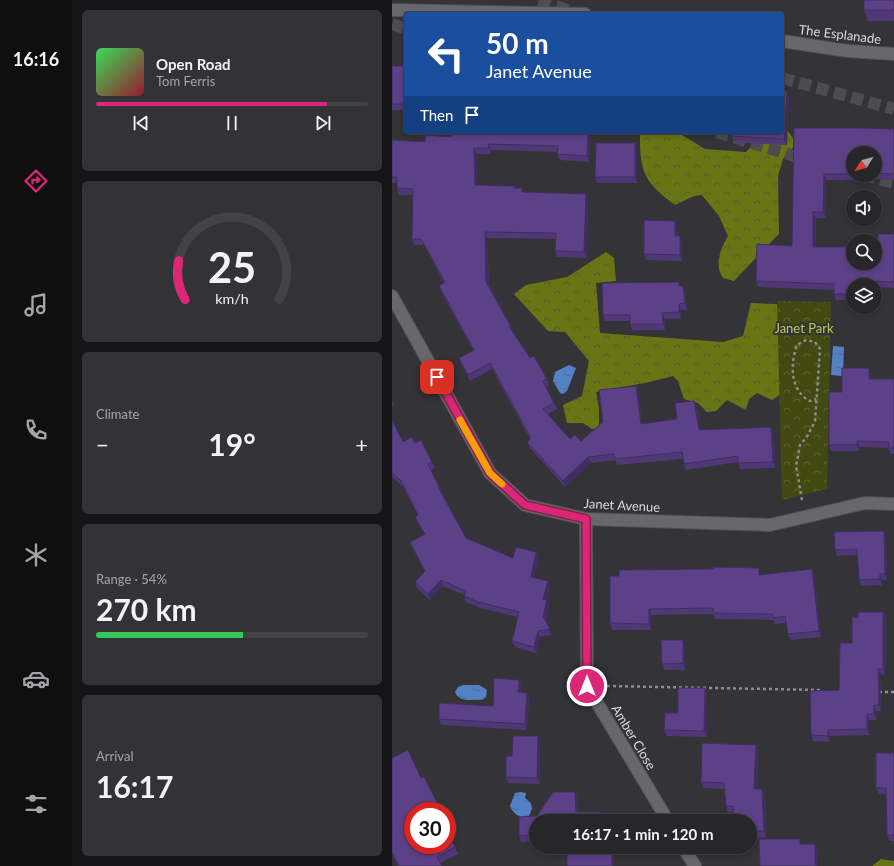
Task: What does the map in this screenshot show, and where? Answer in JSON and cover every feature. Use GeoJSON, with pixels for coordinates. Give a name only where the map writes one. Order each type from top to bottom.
{"type":"FeatureCollection","features":[{"type":"Feature","properties":{"kind":"street"},"geometry":{"type":"LineString","coordinates":[[392,10],[488,12]]}},
{"type":"Feature","properties":{"kind":"street","name":"The Esplanade"},"geometry":{"type":"LineString","coordinates":[[784,41],[848,51],[894,54]]}},
{"type":"Feature","properties":{"kind":"street","name":"Janet Avenue"},"geometry":{"type":"LineString","coordinates":[[392,296],[490,473],[525,505],[586,519],[770,525],[865,504],[894,504]]}},
{"type":"Feature","properties":{"kind":"street"},"geometry":{"type":"LineString","coordinates":[[586,519],[587,686]]}},
{"type":"Feature","properties":{"kind":"street","name":"Amber Close"},"geometry":{"type":"LineString","coordinates":[[587,686],[664,814]]}},
{"type":"Feature","properties":{"kind":"street"},"geometry":{"type":"LineString","coordinates":[[687,854],[695,866]]}},
{"type":"Feature","properties":{"kind":"path"},"geometry":{"type":"LineString","coordinates":[[806,516],[800,495],[796,466],[800,445],[808,435],[815,421],[820,349],[815,342],[806,340],[797,345],[793,356],[792,368],[795,385],[804,398],[810,401],[816,400]]}},
{"type":"Feature","properties":{"kind":"path"},"geometry":{"type":"LineString","coordinates":[[587,686],[823,691]]}},
{"type":"Feature","properties":{"kind":"path"},"geometry":{"type":"LineString","coordinates":[[878,692],[894,692]]}},
{"type":"Feature","properties":{"kind":"green space"},"geometry":{"type":"Polygon","coordinates":[[[784,131],[789,132],[796,144],[783,159],[778,176],[779,234],[734,281],[723,278],[720,273],[719,257],[728,236],[719,216],[702,195],[694,196],[675,205],[655,189],[645,175],[643,168],[640,135],[680,134],[705,149],[746,152],[759,138],[774,134],[784,134],[784,131]]]}},
{"type":"Feature","properties":{"kind":"green space"},"geometry":{"type":"Polygon","coordinates":[[[606,252],[614,258],[616,281],[596,283],[600,333],[723,342],[743,336],[751,303],[819,306],[790,388],[772,400],[757,393],[749,399],[746,410],[727,400],[716,411],[707,412],[698,403],[684,399],[678,381],[673,376],[596,392],[599,409],[599,428],[592,429],[583,423],[567,423],[563,405],[582,396],[589,361],[565,332],[548,331],[514,294],[526,285],[567,277],[606,252]]]}},
{"type":"Feature","properties":{"kind":"green space","name":"Janet Park"},"geometry":{"type":"Polygon","coordinates":[[[777,301],[831,302],[827,489],[782,500],[777,301]]]}},
{"type":"Feature","properties":{"kind":"green space"},"geometry":{"type":"Polygon","coordinates":[[[881,859],[894,861],[894,866],[872,866],[881,859]]]}},
{"type":"Feature","properties":{"kind":"water"},"geometry":{"type":"Polygon","coordinates":[[[833,346],[844,347],[843,376],[831,375],[833,346]]]}},
{"type":"Feature","properties":{"kind":"water"},"geometry":{"type":"Polygon","coordinates":[[[569,365],[576,368],[567,391],[563,394],[560,393],[553,381],[555,372],[569,365]]]}},
{"type":"Feature","properties":{"kind":"water"},"geometry":{"type":"Polygon","coordinates":[[[463,685],[479,685],[487,690],[486,697],[482,700],[466,700],[460,698],[455,692],[458,687],[463,685]]]}},
{"type":"Feature","properties":{"kind":"water"},"geometry":{"type":"Polygon","coordinates":[[[515,793],[526,793],[525,798],[531,803],[532,809],[528,818],[517,815],[510,806],[515,793]]]}},
{"type":"Feature","properties":{"kind":"building"},"geometry":{"type":"Polygon","coordinates":[[[864,0],[894,0],[894,10],[864,10],[864,0]]]}},
{"type":"Feature","properties":{"kind":"building"},"geometry":{"type":"Polygon","coordinates":[[[392,66],[404,66],[403,104],[392,104],[392,66]]]}},
{"type":"Feature","properties":{"kind":"building"},"geometry":{"type":"Polygon","coordinates":[[[784,90],[787,91],[784,139],[732,136],[732,134],[784,134],[784,90]]]}},
{"type":"Feature","properties":{"kind":"building"},"geometry":{"type":"Polygon","coordinates":[[[794,128],[894,129],[894,174],[882,173],[882,146],[846,146],[846,174],[824,174],[823,212],[813,212],[813,247],[846,247],[846,270],[882,270],[882,234],[894,234],[894,282],[882,282],[882,278],[846,278],[846,294],[834,294],[834,284],[756,281],[757,244],[792,246],[794,128]]]}},
{"type":"Feature","properties":{"kind":"building"},"geometry":{"type":"Polygon","coordinates":[[[451,134],[588,134],[587,156],[557,154],[558,146],[488,144],[489,148],[474,148],[475,185],[515,186],[514,188],[522,188],[522,192],[586,194],[584,252],[555,251],[556,233],[485,232],[486,282],[510,325],[509,326],[530,358],[534,356],[547,379],[543,381],[554,403],[543,409],[570,439],[575,435],[581,441],[603,422],[599,390],[636,386],[641,424],[677,419],[675,403],[694,401],[699,430],[771,427],[773,462],[738,463],[738,456],[684,464],[682,452],[615,459],[614,454],[588,457],[563,481],[527,442],[531,438],[490,363],[468,375],[459,358],[474,350],[439,286],[445,282],[421,239],[412,239],[413,189],[397,188],[397,177],[392,177],[392,140],[425,142],[426,135],[451,137],[451,134]]]}},
{"type":"Feature","properties":{"kind":"building"},"geometry":{"type":"Polygon","coordinates":[[[596,143],[635,143],[635,177],[595,177],[596,143]]]}},
{"type":"Feature","properties":{"kind":"building"},"geometry":{"type":"Polygon","coordinates":[[[644,220],[675,221],[675,236],[680,236],[680,255],[644,254],[644,220]]]}},
{"type":"Feature","properties":{"kind":"building"},"geometry":{"type":"Polygon","coordinates":[[[679,282],[679,286],[683,286],[685,303],[679,304],[679,312],[662,313],[663,324],[630,324],[630,315],[603,315],[602,283],[679,282]]]}},
{"type":"Feature","properties":{"kind":"building"},"geometry":{"type":"Polygon","coordinates":[[[842,368],[869,368],[869,379],[894,379],[894,448],[888,448],[889,442],[857,441],[857,445],[829,445],[829,392],[842,392],[842,368]]]}},
{"type":"Feature","properties":{"kind":"building"},"geometry":{"type":"Polygon","coordinates":[[[392,420],[403,442],[412,437],[415,443],[421,440],[432,462],[428,464],[438,487],[466,538],[513,558],[516,547],[536,552],[531,577],[548,581],[543,599],[547,600],[543,616],[550,629],[538,631],[534,647],[512,641],[519,612],[478,602],[464,596],[466,591],[441,580],[428,594],[415,582],[425,571],[410,542],[425,534],[415,517],[418,515],[401,481],[392,473],[392,420]]]}},
{"type":"Feature","properties":{"kind":"building"},"geometry":{"type":"Polygon","coordinates":[[[884,531],[885,574],[880,574],[880,579],[859,580],[857,549],[835,550],[834,532],[884,531]]]}},
{"type":"Feature","properties":{"kind":"building"},"geometry":{"type":"Polygon","coordinates":[[[713,567],[759,568],[759,575],[812,569],[819,631],[788,634],[785,616],[773,618],[772,614],[713,613],[713,608],[649,609],[649,624],[610,623],[610,576],[619,576],[619,570],[713,569],[713,567]]]}},
{"type":"Feature","properties":{"kind":"building"},"geometry":{"type":"Polygon","coordinates":[[[858,612],[883,612],[883,669],[878,669],[879,705],[874,705],[874,714],[867,714],[867,729],[828,730],[828,736],[811,735],[810,691],[839,690],[840,643],[852,643],[852,617],[858,618],[858,612]]]}},
{"type":"Feature","properties":{"kind":"building"},"geometry":{"type":"Polygon","coordinates":[[[661,640],[683,640],[683,663],[662,664],[661,640]]]}},
{"type":"Feature","properties":{"kind":"building"},"geometry":{"type":"Polygon","coordinates":[[[494,678],[519,680],[518,692],[527,693],[525,724],[439,719],[439,703],[493,706],[494,678]]]}},
{"type":"Feature","properties":{"kind":"building"},"geometry":{"type":"Polygon","coordinates":[[[678,688],[705,688],[704,731],[664,730],[665,713],[678,713],[678,688]]]}},
{"type":"Feature","properties":{"kind":"building"},"geometry":{"type":"Polygon","coordinates":[[[513,736],[538,736],[537,778],[506,777],[506,756],[512,756],[513,736]]]}},
{"type":"Feature","properties":{"kind":"building"},"geometry":{"type":"Polygon","coordinates":[[[702,743],[756,745],[754,789],[762,789],[764,831],[757,832],[757,814],[734,814],[733,806],[726,806],[724,783],[701,782],[702,743]]]}},
{"type":"Feature","properties":{"kind":"building"},"geometry":{"type":"Polygon","coordinates":[[[408,750],[421,778],[424,777],[437,802],[404,802],[404,854],[442,854],[437,857],[442,866],[399,866],[392,852],[392,758],[408,750]]]}},
{"type":"Feature","properties":{"kind":"building"},"geometry":{"type":"Polygon","coordinates":[[[876,753],[894,753],[894,835],[887,835],[886,788],[876,788],[876,753]]]}},
{"type":"Feature","properties":{"kind":"building"},"geometry":{"type":"Polygon","coordinates":[[[553,792],[575,792],[576,812],[601,812],[601,814],[538,814],[553,792]]]}},
{"type":"Feature","properties":{"kind":"building"},"geometry":{"type":"Polygon","coordinates":[[[529,816],[529,835],[519,836],[519,817],[529,816]]]}},
{"type":"Feature","properties":{"kind":"building"},"geometry":{"type":"Polygon","coordinates":[[[759,839],[800,839],[800,844],[815,844],[815,866],[760,866],[759,839]]]}},
{"type":"Feature","properties":{"kind":"building"},"geometry":{"type":"Polygon","coordinates":[[[567,854],[612,854],[612,866],[567,866],[567,854]]]}},
{"type":"Feature","properties":{"kind":"tunnel"},"geometry":{"type":"LineString","coordinates":[[539,0],[573,12]]}},
{"type":"Feature","properties":{"kind":"tunnel"},"geometry":{"type":"LineString","coordinates":[[392,24],[404,28]]}},
{"type":"Feature","properties":{"kind":"tunnel"},"geometry":{"type":"LineString","coordinates":[[784,79],[894,109]]}},
{"type":"Feature","properties":{"kind":"tunnel"},"geometry":{"type":"LineString","coordinates":[[723,134],[807,160]]}},
{"type":"Feature","properties":{"kind":"tunnel"},"geometry":{"type":"LineString","coordinates":[[882,180],[894,183]]}},
{"type":"Feature","properties":{"kind":"slow traffic"},"geometry":{"type":"LineString","coordinates":[[460,420],[490,473],[502,484]]}},
{"type":"Feature","properties":{"kind":"route"},"geometry":{"type":"LineString","coordinates":[[437,377],[490,473],[525,505],[586,519],[587,686]]}}]}
